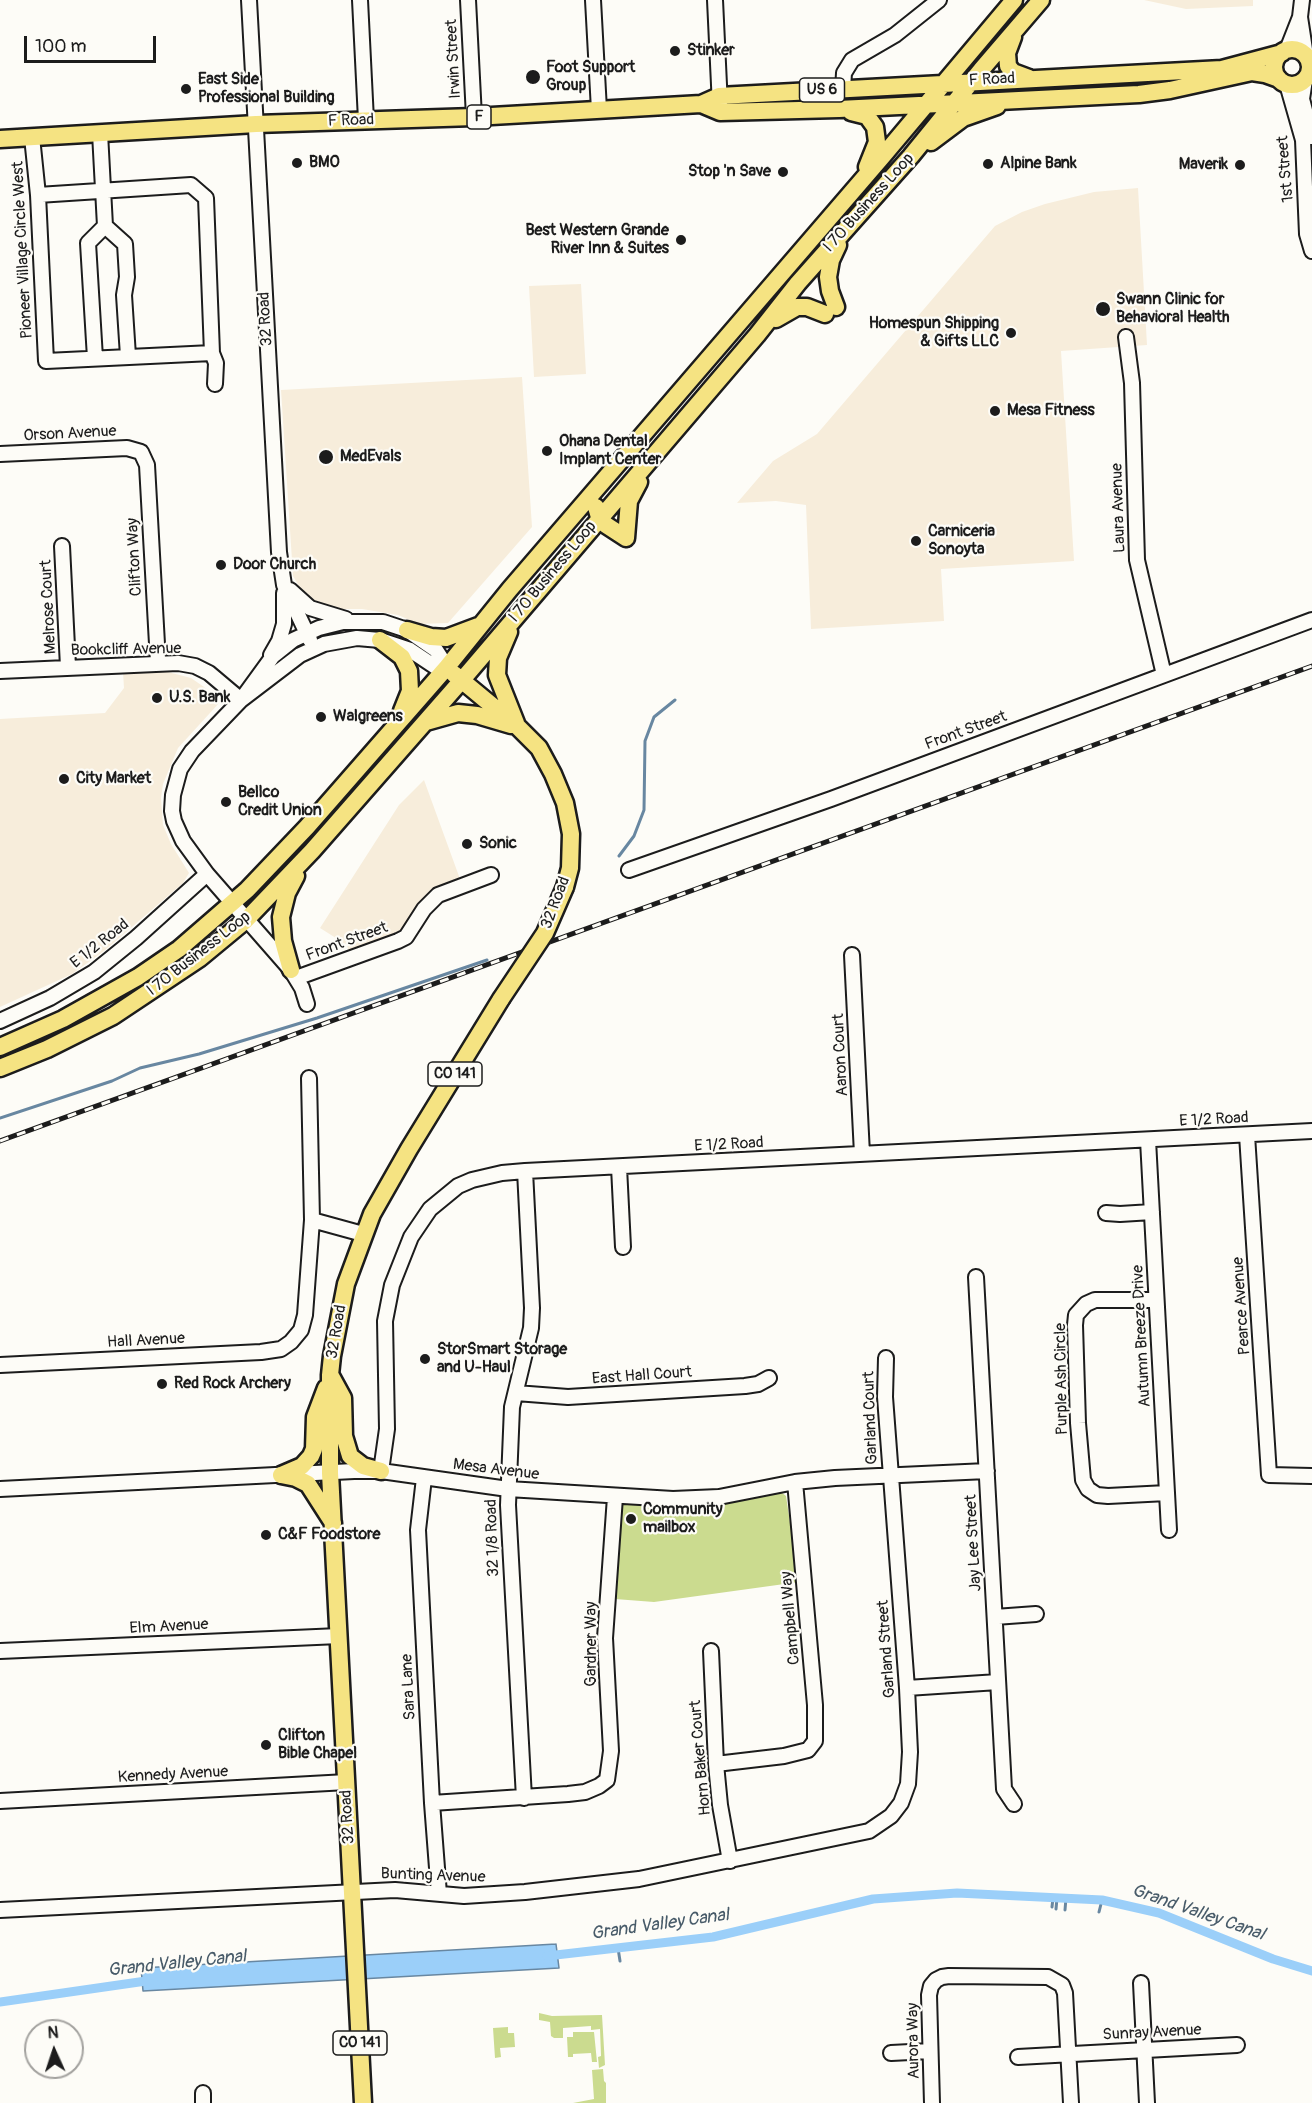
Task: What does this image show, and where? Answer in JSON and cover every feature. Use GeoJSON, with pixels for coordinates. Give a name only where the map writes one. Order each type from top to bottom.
{"type":"FeatureCollection","features":[{"type":"Feature","properties":{"kind":"main road","name":"I 70 Business Loop"},"geometry":{"type":"LineString","coordinates":[[0,1047],[63,1019],[138,977],[178,949],[232,904],[307,827],[447,667],[481,624],[1014,0]]}},
{"type":"Feature","properties":{"kind":"main road","name":"I 70 Business Loop"},"geometry":{"type":"LineString","coordinates":[[0,1068],[64,1041],[114,1016],[200,958],[246,920],[312,851],[462,680],[599,517],[757,335],[798,283],[911,156],[971,81],[1041,0]]}},
{"type":"Feature","properties":{"kind":"main road"},"geometry":{"type":"LineString","coordinates":[[1017,28],[1006,60],[1013,72],[1030,78]]}},
{"type":"Feature","properties":{"kind":"main road"},"geometry":{"type":"LineString","coordinates":[[1283,82],[1276,75],[1275,65],[1278,56],[1297,50],[1309,59],[1308,80]]}},
{"type":"Feature","properties":{"kind":"main road","name":"F Road"},"geometry":{"type":"LineString","coordinates":[[0,138],[256,124],[474,117],[719,104],[843,89],[1222,69],[1285,52]]}},
{"type":"Feature","properties":{"kind":"main road","name":"F Road"},"geometry":{"type":"LineString","coordinates":[[719,104],[839,108],[1028,99],[1170,90],[1252,72],[1265,74],[1283,82]]}},
{"type":"Feature","properties":{"kind":"main road","name":"US 6"},"geometry":{"type":"LineString","coordinates":[[1283,82],[1297,85],[1308,80]]}},
{"type":"Feature","properties":{"kind":"main road","name":"US 6"},"geometry":{"type":"LineString","coordinates":[[911,156],[963,118],[1028,99]]}},
{"type":"Feature","properties":{"kind":"main road"},"geometry":{"type":"LineString","coordinates":[[839,108],[867,116],[877,134],[872,157],[848,196]]}},
{"type":"Feature","properties":{"kind":"main road"},"geometry":{"type":"LineString","coordinates":[[757,335],[782,315],[797,307],[830,310],[828,269],[852,221]]}},
{"type":"Feature","properties":{"kind":"main road"},"geometry":{"type":"LineString","coordinates":[[627,538],[628,510],[632,493],[678,426]]}},
{"type":"Feature","properties":{"kind":"main road"},"geometry":{"type":"LineString","coordinates":[[592,495],[599,517],[606,525],[627,538]]}},
{"type":"Feature","properties":{"kind":"main road"},"geometry":{"type":"LineString","coordinates":[[579,542],[587,544],[605,537],[627,538]]}},
{"type":"Feature","properties":{"kind":"main road"},"geometry":{"type":"LineString","coordinates":[[518,727],[499,683],[497,666],[501,649],[527,602]]}},
{"type":"Feature","properties":{"kind":"main road"},"geometry":{"type":"LineString","coordinates":[[407,630],[430,638],[446,638],[481,624]]}},
{"type":"Feature","properties":{"kind":"main road"},"geometry":{"type":"LineString","coordinates":[[380,639],[402,657],[408,666],[411,678],[407,699],[387,735]]}},
{"type":"Feature","properties":{"kind":"main road","name":"32 Road"},"geometry":{"type":"LineString","coordinates":[[363,2103],[330,1473],[330,1375],[340,1310],[346,1284],[372,1214],[501,999],[545,933],[565,887],[571,851],[571,834],[565,803],[539,748],[518,727],[447,667]]}},
{"type":"Feature","properties":{"kind":"main road"},"geometry":{"type":"LineString","coordinates":[[424,722],[458,713],[477,715],[518,727]]}},
{"type":"Feature","properties":{"kind":"main road"},"geometry":{"type":"LineString","coordinates":[[294,974],[282,930],[282,910],[294,880],[312,851]]}},
{"type":"Feature","properties":{"kind":"main road"},"geometry":{"type":"LineString","coordinates":[[330,1375],[343,1398],[344,1436],[350,1456],[363,1466],[381,1471]]}},
{"type":"Feature","properties":{"kind":"main road"},"geometry":{"type":"LineString","coordinates":[[281,1475],[302,1466],[311,1456],[314,1449],[315,1417],[330,1375]]}},
{"type":"Feature","properties":{"kind":"main road"},"geometry":{"type":"LineString","coordinates":[[281,1475],[296,1478],[308,1484],[333,1523]]}},
{"type":"Feature","properties":{"kind":"street","name":"32 Road"},"geometry":{"type":"LineString","coordinates":[[249,0],[279,552],[285,585],[314,648]]}},
{"type":"Feature","properties":{"kind":"street"},"geometry":{"type":"LineString","coordinates":[[360,0],[366,120]]}},
{"type":"Feature","properties":{"kind":"street","name":"Irwin Street"},"geometry":{"type":"LineString","coordinates":[[468,0],[474,117]]}},
{"type":"Feature","properties":{"kind":"street"},"geometry":{"type":"LineString","coordinates":[[593,0],[599,110]]}},
{"type":"Feature","properties":{"kind":"street"},"geometry":{"type":"LineString","coordinates":[[715,0],[719,104]]}},
{"type":"Feature","properties":{"kind":"street"},"geometry":{"type":"LineString","coordinates":[[843,89],[844,74],[852,60],[895,35],[939,0]]}},
{"type":"Feature","properties":{"kind":"street"},"geometry":{"type":"LineString","coordinates":[[1285,52],[1300,17],[1302,0]]}},
{"type":"Feature","properties":{"kind":"street"},"geometry":{"type":"LineString","coordinates":[[1300,17],[1309,59]]}},
{"type":"Feature","properties":{"kind":"street","name":"1st Street"},"geometry":{"type":"LineString","coordinates":[[1308,80],[1302,99],[1312,137]]}},
{"type":"Feature","properties":{"kind":"street","name":"1st Street"},"geometry":{"type":"LineString","coordinates":[[1283,82],[1303,140],[1307,234],[1312,251]]}},
{"type":"Feature","properties":{"kind":"street"},"geometry":{"type":"LineString","coordinates":[[100,133],[105,226],[124,243],[127,277],[124,295],[128,356]]}},
{"type":"Feature","properties":{"kind":"street","name":"Pioneer Village Circle West"},"geometry":{"type":"LineString","coordinates":[[32,137],[38,195],[46,361],[95,358]]}},
{"type":"Feature","properties":{"kind":"street"},"geometry":{"type":"LineString","coordinates":[[38,195],[192,185],[206,198],[212,353],[216,363],[215,384]]}},
{"type":"Feature","properties":{"kind":"street"},"geometry":{"type":"LineString","coordinates":[[105,226],[88,243],[95,358],[212,353]]}},
{"type":"Feature","properties":{"kind":"street","name":"Laura Avenue"},"geometry":{"type":"LineString","coordinates":[[1126,337],[1132,383],[1137,560],[1164,675]]}},
{"type":"Feature","properties":{"kind":"street","name":"Orson Avenue"},"geometry":{"type":"LineString","coordinates":[[0,454],[127,448],[141,452]]}},
{"type":"Feature","properties":{"kind":"street","name":"Clifton Way"},"geometry":{"type":"LineString","coordinates":[[141,452],[147,465],[158,662]]}},
{"type":"Feature","properties":{"kind":"street","name":"Melrose Court"},"geometry":{"type":"LineString","coordinates":[[62,546],[68,667]]}},
{"type":"Feature","properties":{"kind":"street"},"geometry":{"type":"LineString","coordinates":[[285,585],[310,608],[357,621]]}},
{"type":"Feature","properties":{"kind":"street"},"geometry":{"type":"LineString","coordinates":[[265,666],[279,640],[284,624],[285,585]]}},
{"type":"Feature","properties":{"kind":"street","name":"Front Street"},"geometry":{"type":"LineString","coordinates":[[629,870],[831,799],[1312,620]]}},
{"type":"Feature","properties":{"kind":"street","name":"32 Road"},"geometry":{"type":"LineString","coordinates":[[241,700],[288,663],[314,648],[347,639],[380,639],[410,650],[437,668],[447,667],[436,650],[407,630],[383,622],[357,621],[331,624],[306,633],[281,649],[265,666],[241,700],[192,752],[180,769],[173,795],[174,821],[183,842],[232,904],[294,974],[305,994],[307,1004]]}},
{"type":"Feature","properties":{"kind":"street","name":"Bookcliff Avenue"},"geometry":{"type":"LineString","coordinates":[[0,671],[158,662],[187,664],[202,669],[241,700]]}},
{"type":"Feature","properties":{"kind":"street","name":"E 1/2 Road"},"geometry":{"type":"LineString","coordinates":[[0,1021],[50,998],[94,972],[136,938],[207,874]]}},
{"type":"Feature","properties":{"kind":"street","name":"Front Street"},"geometry":{"type":"LineString","coordinates":[[294,974],[398,941],[406,937],[424,909],[438,895],[492,875]]}},
{"type":"Feature","properties":{"kind":"street","name":"Aaron Court"},"geometry":{"type":"LineString","coordinates":[[852,956],[862,1154]]}},
{"type":"Feature","properties":{"kind":"street","name":"32 Road"},"geometry":{"type":"LineString","coordinates":[[291,1342],[301,1330],[305,1315],[312,1220],[309,1078]]}},
{"type":"Feature","properties":{"kind":"street","name":"E 1/2 Road"},"geometry":{"type":"LineString","coordinates":[[381,1471],[387,1428],[386,1309],[392,1285],[411,1237],[430,1209],[458,1186],[487,1176],[525,1171],[1312,1131]]}},
{"type":"Feature","properties":{"kind":"street","name":"Pearce Avenue"},"geometry":{"type":"LineString","coordinates":[[1247,1135],[1269,1475],[1312,1476]]}},
{"type":"Feature","properties":{"kind":"street","name":"Autumn Breeze Drive"},"geometry":{"type":"LineString","coordinates":[[1148,1140],[1169,1530]]}},
{"type":"Feature","properties":{"kind":"street"},"geometry":{"type":"LineString","coordinates":[[619,1167],[623,1247]]}},
{"type":"Feature","properties":{"kind":"street","name":"32 1/8 Road"},"geometry":{"type":"LineString","coordinates":[[524,1798],[508,1489],[512,1407],[531,1328],[525,1171]]}},
{"type":"Feature","properties":{"kind":"street"},"geometry":{"type":"LineString","coordinates":[[1106,1213],[1152,1212]]}},
{"type":"Feature","properties":{"kind":"street"},"geometry":{"type":"LineString","coordinates":[[312,1220],[363,1234]]}},
{"type":"Feature","properties":{"kind":"street","name":"Jay Lee Street"},"geometry":{"type":"LineString","coordinates":[[976,1277],[1004,1789],[1014,1804]]}},
{"type":"Feature","properties":{"kind":"street","name":"Purple Ash Circle"},"geometry":{"type":"LineString","coordinates":[[1156,1300],[1095,1300],[1086,1304],[1076,1315],[1079,1435],[1083,1480],[1088,1489],[1097,1495],[1167,1493]]}},
{"type":"Feature","properties":{"kind":"street","name":"Hall Avenue"},"geometry":{"type":"LineString","coordinates":[[0,1365],[261,1352],[281,1349],[291,1342]]}},
{"type":"Feature","properties":{"kind":"street","name":"Garland Court"},"geometry":{"type":"LineString","coordinates":[[886,1358],[885,1397],[890,1476]]}},
{"type":"Feature","properties":{"kind":"street","name":"East Hall Court"},"geometry":{"type":"LineString","coordinates":[[516,1393],[580,1396],[745,1386],[758,1384],[769,1378]]}},
{"type":"Feature","properties":{"kind":"street","name":"Mesa Avenue"},"geometry":{"type":"LineString","coordinates":[[0,1489],[381,1471],[508,1489],[673,1499],[719,1497],[795,1482],[987,1471]]}},
{"type":"Feature","properties":{"kind":"street","name":"Garland Street"},"geometry":{"type":"LineString","coordinates":[[890,1476],[910,1752],[908,1784],[901,1803],[891,1816]]}},
{"type":"Feature","properties":{"kind":"street","name":"Sara Lane"},"geometry":{"type":"LineString","coordinates":[[424,1478],[418,1530],[439,1894]]}},
{"type":"Feature","properties":{"kind":"street","name":"Campbell Way"},"geometry":{"type":"LineString","coordinates":[[716,1764],[762,1760],[808,1750],[815,1742],[815,1705],[795,1482]]}},
{"type":"Feature","properties":{"kind":"street","name":"Gardner Way"},"geometry":{"type":"LineString","coordinates":[[524,1798],[585,1792],[599,1786],[607,1779],[611,1762],[605,1638],[615,1497]]}},
{"type":"Feature","properties":{"kind":"street"},"geometry":{"type":"LineString","coordinates":[[994,1617],[1036,1614]]}},
{"type":"Feature","properties":{"kind":"street","name":"Elm Avenue"},"geometry":{"type":"LineString","coordinates":[[0,1651],[339,1636]]}},
{"type":"Feature","properties":{"kind":"street","name":"Horn Baker Court"},"geometry":{"type":"LineString","coordinates":[[711,1651],[716,1764],[720,1805],[730,1861]]}},
{"type":"Feature","properties":{"kind":"street"},"geometry":{"type":"LineString","coordinates":[[907,1688],[998,1682]]}},
{"type":"Feature","properties":{"kind":"street","name":"Kennedy Avenue"},"geometry":{"type":"LineString","coordinates":[[0,1801],[347,1782]]}},
{"type":"Feature","properties":{"kind":"street"},"geometry":{"type":"LineString","coordinates":[[432,1803],[524,1798]]}},
{"type":"Feature","properties":{"kind":"street","name":"Bunting Avenue"},"geometry":{"type":"LineString","coordinates":[[0,1910],[395,1890],[464,1896],[525,1892],[639,1879],[730,1861],[868,1831],[891,1816]]}},
{"type":"Feature","properties":{"kind":"street","name":"Aurora Way"},"geometry":{"type":"LineString","coordinates":[[932,2103],[929,1995],[931,1986],[936,1980],[949,1976],[1048,1977],[1062,1985],[1065,1993],[1068,2054]]}},
{"type":"Feature","properties":{"kind":"street"},"geometry":{"type":"LineString","coordinates":[[1141,1983],[1147,2103]]}},
{"type":"Feature","properties":{"kind":"street","name":"Sunray Avenue"},"geometry":{"type":"LineString","coordinates":[[1018,2057],[1237,2045]]}},
{"type":"Feature","properties":{"kind":"street"},"geometry":{"type":"LineString","coordinates":[[891,2053],[930,2051]]}},
{"type":"Feature","properties":{"kind":"street"},"geometry":{"type":"LineString","coordinates":[[1068,2054],[1071,2103]]}},
{"type":"Feature","properties":{"kind":"shaded area"},"geometry":{"type":"Polygon","coordinates":[[[1144,0],[1253,0],[1253,6],[1186,9],[1144,0]]]}},
{"type":"Feature","properties":{"kind":"shaded area"},"geometry":{"type":"Polygon","coordinates":[[[1138,188],[1147,345],[1061,351],[1074,561],[941,569],[944,621],[811,629],[806,505],[776,501],[737,503],[773,461],[817,434],[995,226],[1022,212],[1045,204],[1094,192],[1138,188]]]}},
{"type":"Feature","properties":{"kind":"shaded area"},"geometry":{"type":"Polygon","coordinates":[[[581,284],[586,374],[534,377],[529,286],[581,284]]]}},
{"type":"Feature","properties":{"kind":"shaded area"},"geometry":{"type":"Polygon","coordinates":[[[522,377],[532,527],[448,623],[419,624],[398,615],[362,609],[334,609],[312,600],[293,576],[281,390],[522,377]]]}},
{"type":"Feature","properties":{"kind":"shaded area"},"geometry":{"type":"Polygon","coordinates":[[[164,671],[191,678],[220,702],[178,748],[163,784],[161,798],[163,825],[171,844],[189,873],[183,883],[104,951],[72,974],[0,1007],[0,719],[105,713],[124,688],[123,672],[164,671]]]}},
{"type":"Feature","properties":{"kind":"shaded area"},"geometry":{"type":"Polygon","coordinates":[[[424,780],[460,879],[440,888],[402,932],[349,953],[347,945],[320,928],[399,805],[424,780]]]}},
{"type":"Feature","properties":{"kind":"green space"},"geometry":{"type":"Polygon","coordinates":[[[781,1492],[786,1496],[799,1582],[654,1602],[615,1599],[619,1504],[686,1506],[717,1504],[781,1492]]]}},
{"type":"Feature","properties":{"kind":"green space"},"geometry":{"type":"Polygon","coordinates":[[[539,2013],[552,2016],[602,2015],[605,2065],[599,2068],[600,2029],[591,2030],[591,2026],[563,2028],[563,2038],[554,2038],[551,2036],[550,2022],[539,2020],[539,2013]]]}},
{"type":"Feature","properties":{"kind":"green space"},"geometry":{"type":"Polygon","coordinates":[[[508,2027],[508,2033],[514,2033],[515,2047],[500,2048],[501,2057],[495,2058],[493,2028],[508,2027]]]}},
{"type":"Feature","properties":{"kind":"green space"},"geometry":{"type":"Polygon","coordinates":[[[573,2032],[594,2032],[597,2062],[592,2062],[591,2053],[573,2054],[573,2057],[568,2057],[567,2037],[573,2037],[573,2032]]]}},
{"type":"Feature","properties":{"kind":"green space"},"geometry":{"type":"Polygon","coordinates":[[[603,2069],[606,2103],[573,2103],[594,2099],[592,2070],[603,2069]]]}},
{"type":"Feature","properties":{"kind":"water"},"geometry":{"type":"Polygon","coordinates":[[[556,1944],[559,1968],[143,1991],[141,1968],[556,1944]]]}},
{"type":"Feature","properties":{"kind":"waterway"},"geometry":{"type":"LineString","coordinates":[[619,856],[634,836],[644,810],[645,741],[654,717],[675,700]]}},
{"type":"Feature","properties":{"kind":"waterway"},"geometry":{"type":"LineString","coordinates":[[0,1118],[112,1081],[140,1068],[199,1054],[317,1018],[487,960]]}},
{"type":"Feature","properties":{"kind":"waterway","name":"Grand Valley Canal"},"geometry":{"type":"LineString","coordinates":[[547,1956],[713,1937],[873,1899],[957,1893],[1102,1900],[1159,1913],[1273,1959],[1312,1971]]}},
{"type":"Feature","properties":{"kind":"waterway"},"geometry":{"type":"LineString","coordinates":[[1052,1907],[1053,1898]]}},
{"type":"Feature","properties":{"kind":"waterway"},"geometry":{"type":"LineString","coordinates":[[1056,1909],[1057,1898]]}},
{"type":"Feature","properties":{"kind":"waterway"},"geometry":{"type":"LineString","coordinates":[[1065,1910],[1066,1898]]}},
{"type":"Feature","properties":{"kind":"waterway"},"geometry":{"type":"LineString","coordinates":[[1099,1912],[1102,1900]]}},
{"type":"Feature","properties":{"kind":"waterway"},"geometry":{"type":"LineString","coordinates":[[618,1948],[620,1961]]}},
{"type":"Feature","properties":{"kind":"waterway","name":"Grand Valley Canal"},"geometry":{"type":"LineString","coordinates":[[0,2002],[153,1980]]}},
{"type":"Feature","properties":{"kind":"railway"},"geometry":{"type":"LineString","coordinates":[[0,1141],[1312,666]]}},
{"type":"Feature","properties":{"kind":"place","name":"Stinker"},"geometry":{"type":"Point","coordinates":[675,51]}},
{"type":"Feature","properties":{"kind":"place","name":"Foot Support Group"},"geometry":{"type":"Point","coordinates":[533,77]}},
{"type":"Feature","properties":{"kind":"place","name":"East Side Professional Building"},"geometry":{"type":"Point","coordinates":[186,89]}},
{"type":"Feature","properties":{"kind":"place","name":"BMO"},"geometry":{"type":"Point","coordinates":[297,163]}},
{"type":"Feature","properties":{"kind":"place","name":"Alpine Bank"},"geometry":{"type":"Point","coordinates":[988,164]}},
{"type":"Feature","properties":{"kind":"place","name":"Maverik"},"geometry":{"type":"Point","coordinates":[1240,165]}},
{"type":"Feature","properties":{"kind":"place","name":"Stop 'n Save"},"geometry":{"type":"Point","coordinates":[783,172]}},
{"type":"Feature","properties":{"kind":"place","name":"Best Western Grande River Inn & Suites"},"geometry":{"type":"Point","coordinates":[681,240]}},
{"type":"Feature","properties":{"kind":"place","name":"Swann Clinic for Behavioral Health"},"geometry":{"type":"Point","coordinates":[1103,309]}},
{"type":"Feature","properties":{"kind":"place","name":"Homespun Shipping & Gifts LLC"},"geometry":{"type":"Point","coordinates":[1011,333]}},
{"type":"Feature","properties":{"kind":"place","name":"Mesa Fitness"},"geometry":{"type":"Point","coordinates":[995,411]}},
{"type":"Feature","properties":{"kind":"place","name":"Ohana Dental Implant Center"},"geometry":{"type":"Point","coordinates":[547,451]}},
{"type":"Feature","properties":{"kind":"place","name":"MedEvals"},"geometry":{"type":"Point","coordinates":[326,457]}},
{"type":"Feature","properties":{"kind":"place","name":"Carniceria Sonoyta"},"geometry":{"type":"Point","coordinates":[916,541]}},
{"type":"Feature","properties":{"kind":"place","name":"Door Church"},"geometry":{"type":"Point","coordinates":[221,565]}},
{"type":"Feature","properties":{"kind":"place","name":"U.S. Bank"},"geometry":{"type":"Point","coordinates":[157,698]}},
{"type":"Feature","properties":{"kind":"place","name":"Walgreens"},"geometry":{"type":"Point","coordinates":[321,717]}},
{"type":"Feature","properties":{"kind":"place","name":"City Market"},"geometry":{"type":"Point","coordinates":[64,779]}},
{"type":"Feature","properties":{"kind":"place","name":"Bellco Credit Union"},"geometry":{"type":"Point","coordinates":[226,802]}},
{"type":"Feature","properties":{"kind":"place","name":"Sonic"},"geometry":{"type":"Point","coordinates":[467,844]}},
{"type":"Feature","properties":{"kind":"place","name":"StorSmart Storage and U-Haul"},"geometry":{"type":"Point","coordinates":[425,1359]}},
{"type":"Feature","properties":{"kind":"place","name":"Red Rock Archery"},"geometry":{"type":"Point","coordinates":[162,1384]}},
{"type":"Feature","properties":{"kind":"place","name":"Community mailbox"},"geometry":{"type":"Point","coordinates":[631,1519]}},
{"type":"Feature","properties":{"kind":"place","name":"C&F Foodstore"},"geometry":{"type":"Point","coordinates":[266,1535]}},
{"type":"Feature","properties":{"kind":"place","name":"Clifton Bible Chapel"},"geometry":{"type":"Point","coordinates":[266,1745]}}]}
